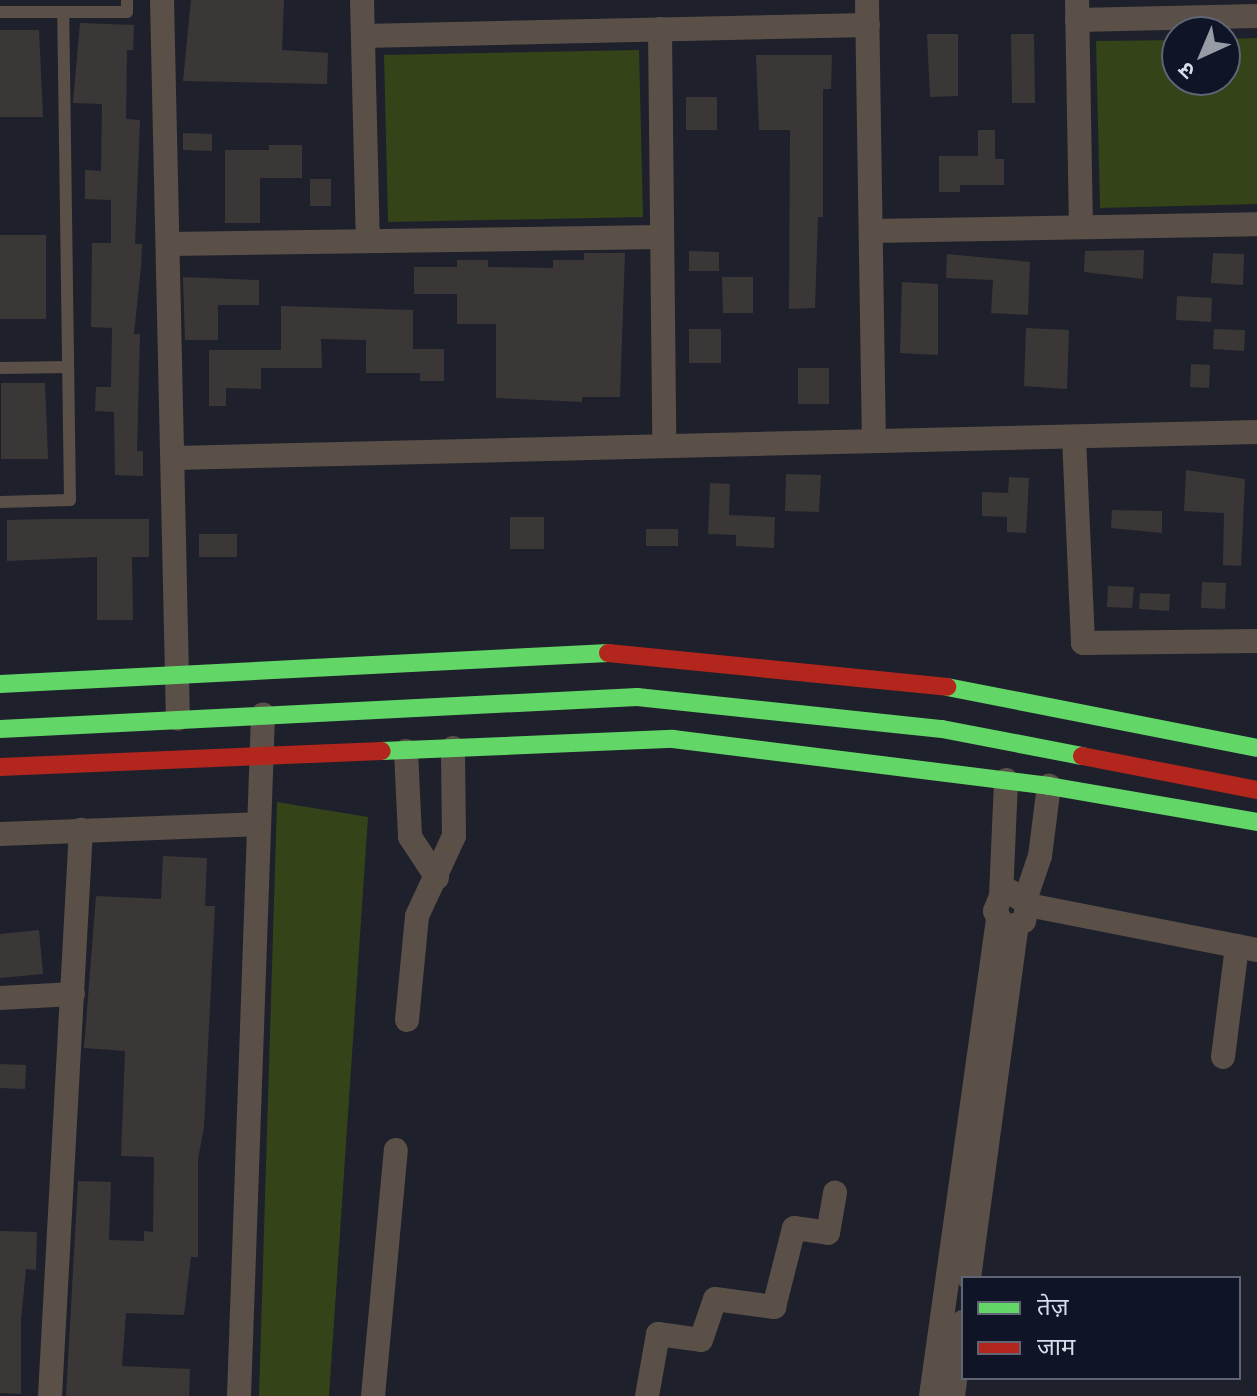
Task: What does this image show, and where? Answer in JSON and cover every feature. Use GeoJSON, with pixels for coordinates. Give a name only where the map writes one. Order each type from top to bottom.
{"type":"FeatureCollection","features":[{"type":"Feature","properties":{"kind":"street"},"geometry":{"type":"LineString","coordinates":[[162,0],[175,458],[178,719]]}},
{"type":"Feature","properties":{"kind":"street"},"geometry":{"type":"LineString","coordinates":[[362,0],[368,241]]}},
{"type":"Feature","properties":{"kind":"street"},"geometry":{"type":"LineString","coordinates":[[867,0],[874,441]]}},
{"type":"Feature","properties":{"kind":"street"},"geometry":{"type":"LineString","coordinates":[[1081,227],[1077,10],[1257,16]]}},
{"type":"Feature","properties":{"kind":"street"},"geometry":{"type":"LineString","coordinates":[[363,36],[868,25]]}},
{"type":"Feature","properties":{"kind":"street"},"geometry":{"type":"LineString","coordinates":[[660,29],[664,444]]}},
{"type":"Feature","properties":{"kind":"street"},"geometry":{"type":"LineString","coordinates":[[871,231],[1257,224]]}},
{"type":"Feature","properties":{"kind":"street"},"geometry":{"type":"LineString","coordinates":[[169,244],[662,237]]}},
{"type":"Feature","properties":{"kind":"street"},"geometry":{"type":"LineString","coordinates":[[175,458],[1257,432]]}},
{"type":"Feature","properties":{"kind":"street"},"geometry":{"type":"LineString","coordinates":[[1074,437],[1083,643],[1257,641]]}},
{"type":"Feature","properties":{"kind":"street"},"geometry":{"type":"LineString","coordinates":[[0,684],[631,652],[964,689],[1257,748]]}},
{"type":"Feature","properties":{"kind":"street"},"geometry":{"type":"LineString","coordinates":[[0,729],[637,697],[942,729],[1257,790]]}},
{"type":"Feature","properties":{"kind":"street"},"geometry":{"type":"LineString","coordinates":[[239,1396],[263,714]]}},
{"type":"Feature","properties":{"kind":"street"},"geometry":{"type":"LineString","coordinates":[[0,767],[673,739],[1049,786],[1257,822]]}},
{"type":"Feature","properties":{"kind":"street"},"geometry":{"type":"LineString","coordinates":[[407,1020],[417,916],[454,836],[453,748]]}},
{"type":"Feature","properties":{"kind":"street"},"geometry":{"type":"LineString","coordinates":[[406,751],[410,837],[437,878]]}},
{"type":"Feature","properties":{"kind":"street"},"geometry":{"type":"LineString","coordinates":[[969,1276],[1014,909],[1006,780]]}},
{"type":"Feature","properties":{"kind":"street"},"geometry":{"type":"LineString","coordinates":[[931,1396],[1014,909],[1040,856],[1049,786]]}},
{"type":"Feature","properties":{"kind":"street"},"geometry":{"type":"LineString","coordinates":[[0,834],[258,824]]}},
{"type":"Feature","properties":{"kind":"street"},"geometry":{"type":"LineString","coordinates":[[50,1396],[81,830]]}},
{"type":"Feature","properties":{"kind":"street"},"geometry":{"type":"LineString","coordinates":[[1014,909],[1247,948],[1223,1057]]}},
{"type":"Feature","properties":{"kind":"street"},"geometry":{"type":"LineString","coordinates":[[0,998],[73,994]]}},
{"type":"Feature","properties":{"kind":"street"},"geometry":{"type":"LineString","coordinates":[[373,1396],[396,1150]]}},
{"type":"Feature","properties":{"kind":"street"},"geometry":{"type":"LineString","coordinates":[[647,1396],[658,1334],[701,1340],[715,1299],[774,1307],[794,1228],[828,1233],[835,1193]]}},
{"type":"Feature","properties":{"kind":"street"},"geometry":{"type":"LineString","coordinates":[[953,1396],[961,1337]]}},
{"type":"Feature","properties":{"kind":"lane"},"geometry":{"type":"LineString","coordinates":[[0,12],[127,12],[127,0]]}},
{"type":"Feature","properties":{"kind":"lane"},"geometry":{"type":"LineString","coordinates":[[0,502],[70,500],[63,12]]}},
{"type":"Feature","properties":{"kind":"lane"},"geometry":{"type":"LineString","coordinates":[[0,368],[68,367]]}},
{"type":"Feature","properties":{"kind":"green space"},"geometry":{"type":"Polygon","coordinates":[[[1241,38],[1257,38],[1257,204],[1100,208],[1096,41],[1161,40],[1161,96],[1241,96],[1241,38]]]}},
{"type":"Feature","properties":{"kind":"green space"},"geometry":{"type":"Polygon","coordinates":[[[639,50],[643,217],[388,222],[384,55],[639,50]]]}},
{"type":"Feature","properties":{"kind":"green space"},"geometry":{"type":"Polygon","coordinates":[[[277,802],[368,817],[329,1396],[259,1396],[277,802]]]}},
{"type":"Feature","properties":{"kind":"building"},"geometry":{"type":"Polygon","coordinates":[[[191,0],[284,0],[282,50],[328,53],[327,84],[183,81],[191,0]]]}},
{"type":"Feature","properties":{"kind":"building"},"geometry":{"type":"Polygon","coordinates":[[[80,23],[134,25],[133,50],[127,50],[126,119],[140,120],[135,244],[142,244],[134,334],[140,334],[137,451],[143,451],[143,476],[115,475],[114,412],[95,411],[96,387],[111,387],[112,328],[91,327],[92,243],[111,243],[111,200],[85,199],[85,170],[101,171],[102,104],[73,103],[80,23]]]}},
{"type":"Feature","properties":{"kind":"building"},"geometry":{"type":"Polygon","coordinates":[[[0,30],[39,30],[43,117],[0,117],[0,30]]]}},
{"type":"Feature","properties":{"kind":"building"},"geometry":{"type":"Polygon","coordinates":[[[927,34],[958,34],[958,96],[930,97],[927,34]]]}},
{"type":"Feature","properties":{"kind":"building"},"geometry":{"type":"Polygon","coordinates":[[[1011,34],[1034,34],[1035,103],[1012,103],[1011,34]]]}},
{"type":"Feature","properties":{"kind":"building"},"geometry":{"type":"Polygon","coordinates":[[[756,55],[832,55],[831,89],[823,89],[823,217],[818,217],[815,308],[789,309],[790,130],[759,130],[756,55]]]}},
{"type":"Feature","properties":{"kind":"building"},"geometry":{"type":"Polygon","coordinates":[[[686,97],[717,97],[717,130],[686,130],[686,97]]]}},
{"type":"Feature","properties":{"kind":"building"},"geometry":{"type":"Polygon","coordinates":[[[978,130],[995,130],[995,159],[1004,159],[1004,185],[960,185],[960,192],[939,192],[939,156],[978,156],[978,130]]]}},
{"type":"Feature","properties":{"kind":"building"},"geometry":{"type":"Polygon","coordinates":[[[183,133],[212,134],[212,151],[183,150],[183,133]]]}},
{"type":"Feature","properties":{"kind":"building"},"geometry":{"type":"Polygon","coordinates":[[[269,145],[302,145],[302,178],[260,178],[260,223],[225,223],[225,150],[269,150],[269,145]]]}},
{"type":"Feature","properties":{"kind":"building"},"geometry":{"type":"Polygon","coordinates":[[[310,179],[331,179],[331,206],[310,206],[310,179]]]}},
{"type":"Feature","properties":{"kind":"building"},"geometry":{"type":"Polygon","coordinates":[[[0,235],[46,235],[46,319],[0,319],[0,235]]]}},
{"type":"Feature","properties":{"kind":"building"},"geometry":{"type":"Polygon","coordinates":[[[1144,250],[1143,279],[1084,272],[1085,251],[1144,250]]]}},
{"type":"Feature","properties":{"kind":"building"},"geometry":{"type":"Polygon","coordinates":[[[689,251],[719,252],[719,271],[689,271],[689,251]]]}},
{"type":"Feature","properties":{"kind":"building"},"geometry":{"type":"Polygon","coordinates":[[[584,253],[625,253],[620,397],[582,397],[582,402],[496,398],[496,324],[457,324],[457,294],[414,294],[414,267],[457,267],[457,260],[488,260],[488,267],[553,268],[553,260],[584,260],[584,253]]]}},
{"type":"Feature","properties":{"kind":"building"},"geometry":{"type":"Polygon","coordinates":[[[1213,253],[1244,254],[1243,285],[1211,283],[1213,253]]]}},
{"type":"Feature","properties":{"kind":"building"},"geometry":{"type":"Polygon","coordinates":[[[947,254],[1030,262],[1028,315],[991,313],[993,280],[946,278],[947,254]]]}},
{"type":"Feature","properties":{"kind":"building"},"geometry":{"type":"Polygon","coordinates":[[[183,277],[259,280],[259,305],[218,305],[218,340],[185,340],[183,277]]]}},
{"type":"Feature","properties":{"kind":"building"},"geometry":{"type":"Polygon","coordinates":[[[722,277],[753,277],[753,313],[723,313],[722,277]]]}},
{"type":"Feature","properties":{"kind":"building"},"geometry":{"type":"Polygon","coordinates":[[[902,282],[938,284],[938,355],[900,353],[902,282]]]}},
{"type":"Feature","properties":{"kind":"building"},"geometry":{"type":"Polygon","coordinates":[[[1177,296],[1212,298],[1211,322],[1176,320],[1177,296]]]}},
{"type":"Feature","properties":{"kind":"building"},"geometry":{"type":"Polygon","coordinates":[[[281,306],[413,310],[413,349],[444,349],[444,381],[420,381],[420,373],[366,373],[366,340],[321,339],[322,368],[261,368],[261,389],[226,388],[226,406],[209,406],[209,350],[281,350],[281,306]]]}},
{"type":"Feature","properties":{"kind":"building"},"geometry":{"type":"Polygon","coordinates":[[[1026,328],[1069,330],[1067,389],[1024,386],[1026,328]]]}},
{"type":"Feature","properties":{"kind":"building"},"geometry":{"type":"Polygon","coordinates":[[[689,329],[721,329],[721,363],[689,363],[689,329]]]}},
{"type":"Feature","properties":{"kind":"building"},"geometry":{"type":"Polygon","coordinates":[[[1214,329],[1245,330],[1244,351],[1213,349],[1214,329]]]}},
{"type":"Feature","properties":{"kind":"building"},"geometry":{"type":"Polygon","coordinates":[[[1191,364],[1210,365],[1209,388],[1190,387],[1191,364]]]}},
{"type":"Feature","properties":{"kind":"building"},"geometry":{"type":"Polygon","coordinates":[[[798,368],[829,368],[829,404],[798,404],[798,368]]]}},
{"type":"Feature","properties":{"kind":"building"},"geometry":{"type":"Polygon","coordinates":[[[1,383],[45,383],[48,459],[1,459],[1,383]]]}},
{"type":"Feature","properties":{"kind":"building"},"geometry":{"type":"Polygon","coordinates":[[[1186,470],[1245,479],[1241,566],[1223,565],[1224,513],[1184,511],[1186,470]]]}},
{"type":"Feature","properties":{"kind":"building"},"geometry":{"type":"Polygon","coordinates":[[[786,474],[821,475],[819,512],[785,511],[786,474]]]}},
{"type":"Feature","properties":{"kind":"building"},"geometry":{"type":"Polygon","coordinates":[[[1009,477],[1029,478],[1026,533],[1007,532],[1007,517],[982,516],[982,492],[1008,493],[1009,477]]]}},
{"type":"Feature","properties":{"kind":"building"},"geometry":{"type":"Polygon","coordinates":[[[710,483],[730,484],[729,515],[775,517],[774,548],[736,546],[736,535],[708,534],[710,483]]]}},
{"type":"Feature","properties":{"kind":"building"},"geometry":{"type":"Polygon","coordinates":[[[1112,510],[1162,511],[1162,533],[1111,528],[1112,510]]]}},
{"type":"Feature","properties":{"kind":"building"},"geometry":{"type":"Polygon","coordinates":[[[510,517],[544,517],[544,549],[510,549],[510,517]]]}},
{"type":"Feature","properties":{"kind":"building"},"geometry":{"type":"Polygon","coordinates":[[[149,519],[149,557],[132,557],[133,620],[97,620],[97,557],[7,561],[7,520],[149,519]]]}},
{"type":"Feature","properties":{"kind":"building"},"geometry":{"type":"Polygon","coordinates":[[[646,529],[678,529],[678,546],[646,546],[646,529]]]}},
{"type":"Feature","properties":{"kind":"building"},"geometry":{"type":"Polygon","coordinates":[[[199,534],[237,534],[237,557],[199,557],[199,534]]]}},
{"type":"Feature","properties":{"kind":"building"},"geometry":{"type":"Polygon","coordinates":[[[1202,582],[1226,583],[1225,609],[1201,608],[1202,582]]]}},
{"type":"Feature","properties":{"kind":"building"},"geometry":{"type":"Polygon","coordinates":[[[1108,586],[1134,587],[1132,608],[1107,607],[1108,586]]]}},
{"type":"Feature","properties":{"kind":"building"},"geometry":{"type":"Polygon","coordinates":[[[1140,593],[1170,594],[1169,611],[1139,609],[1140,593]]]}},
{"type":"Feature","properties":{"kind":"building"},"geometry":{"type":"Polygon","coordinates":[[[163,856],[207,858],[205,906],[215,906],[204,1127],[198,1159],[198,1257],[191,1257],[184,1315],[126,1313],[122,1366],[190,1369],[189,1396],[66,1396],[78,1181],[111,1182],[109,1240],[144,1241],[144,1231],[153,1232],[154,1157],[121,1156],[125,1051],[84,1048],[96,896],[161,899],[163,856]]]}},
{"type":"Feature","properties":{"kind":"building"},"geometry":{"type":"Polygon","coordinates":[[[39,930],[43,974],[0,978],[0,934],[39,930]]]}},
{"type":"Feature","properties":{"kind":"building"},"geometry":{"type":"Polygon","coordinates":[[[0,1064],[26,1065],[25,1089],[0,1088],[0,1064]]]}},
{"type":"Feature","properties":{"kind":"building"},"geometry":{"type":"Polygon","coordinates":[[[0,1231],[37,1232],[36,1270],[26,1269],[21,1320],[21,1394],[0,1393],[0,1231]]]}},
{"type":"Feature","properties":{"kind":"traffic: fast"},"geometry":{"type":"LineString","coordinates":[[0,684],[608,653]]}},
{"type":"Feature","properties":{"kind":"traffic: fast"},"geometry":{"type":"LineString","coordinates":[[947,687],[1257,748]]}},
{"type":"Feature","properties":{"kind":"traffic: fast"},"geometry":{"type":"LineString","coordinates":[[0,729],[637,697],[942,729],[1082,756]]}},
{"type":"Feature","properties":{"kind":"traffic: fast"},"geometry":{"type":"LineString","coordinates":[[382,751],[673,739],[1049,786],[1257,822]]}},
{"type":"Feature","properties":{"kind":"traffic: jam"},"geometry":{"type":"LineString","coordinates":[[608,653],[947,687]]}},
{"type":"Feature","properties":{"kind":"traffic: jam"},"geometry":{"type":"LineString","coordinates":[[0,767],[382,751]]}},
{"type":"Feature","properties":{"kind":"traffic: jam"},"geometry":{"type":"LineString","coordinates":[[1082,756],[1257,790]]}}]}
